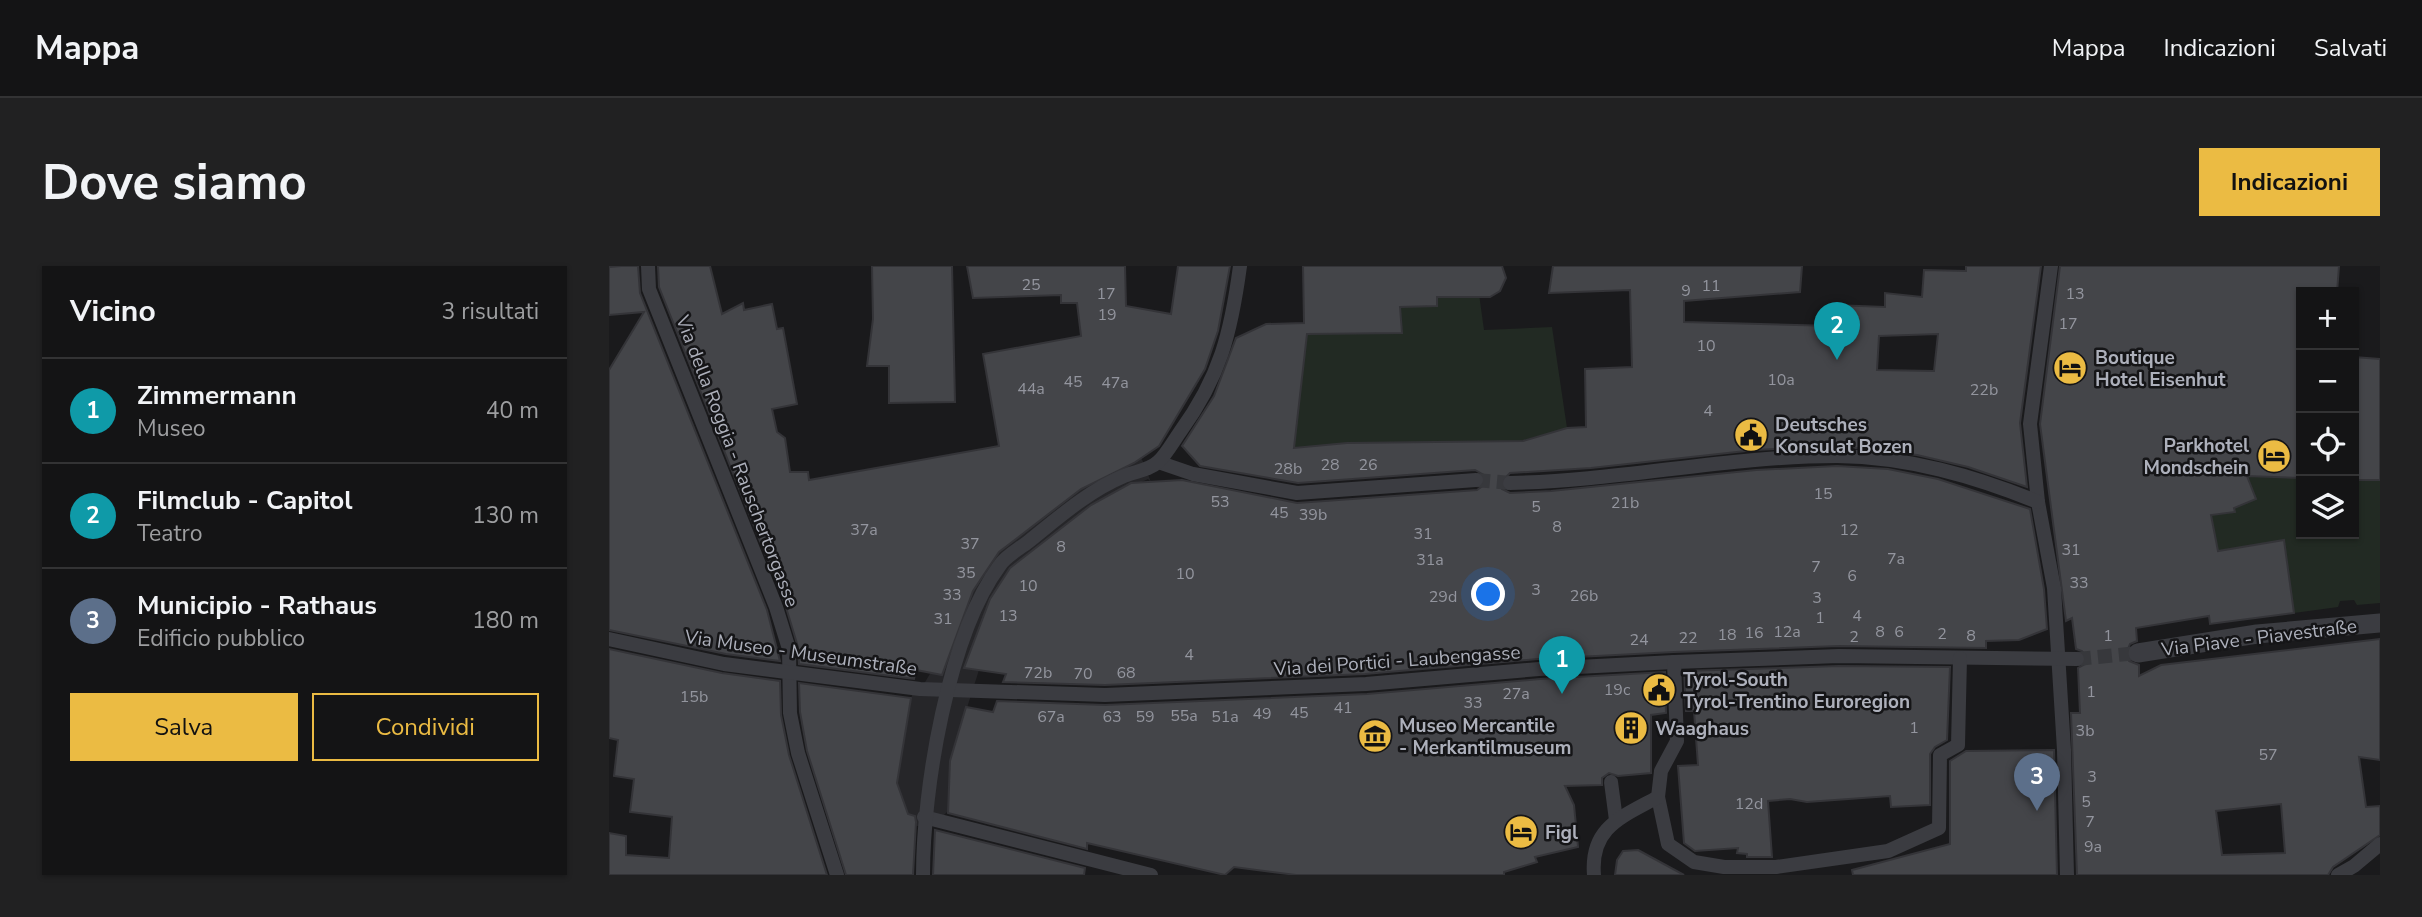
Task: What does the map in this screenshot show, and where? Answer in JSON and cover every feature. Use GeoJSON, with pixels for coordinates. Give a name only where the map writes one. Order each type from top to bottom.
{"type":"FeatureCollection","features":[{"type":"Feature","properties":{"kind":"street","name":"Via della Roggia - Rauschertorgasse"},"geometry":{"type":"LineString","coordinates":[[648,266],[649,289],[776,607],[789,649],[790,713],[797,753],[837,875]]}},
{"type":"Feature","properties":{"kind":"street"},"geometry":{"type":"LineString","coordinates":[[923,875],[924,817],[947,691],[965,636],[1000,564],[1081,500],[1124,476],[1158,462],[1192,415],[1222,356],[1232,327],[1240,266]]}},
{"type":"Feature","properties":{"kind":"street"},"geometry":{"type":"LineString","coordinates":[[2050,266],[2030,424],[2038,502],[2051,561],[2060,660],[2067,875]]}},
{"type":"Feature","properties":{"kind":"street"},"geometry":{"type":"LineString","coordinates":[[1510,483],[1838,456],[1881,459],[1961,474],[2038,502]]}},
{"type":"Feature","properties":{"kind":"street"},"geometry":{"type":"LineString","coordinates":[[1158,462],[1193,474],[1297,493],[1476,480]]}},
{"type":"Feature","properties":{"kind":"street","name":"Via Piave - Piavestraße"},"geometry":{"type":"LineString","coordinates":[[2138,653],[2257,635],[2380,623]]}},
{"type":"Feature","properties":{"kind":"street","name":"Via Museo - Museumstraße"},"geometry":{"type":"LineString","coordinates":[[609,639],[724,664],[947,691]]}},
{"type":"Feature","properties":{"kind":"street","name":"Via dei Portici - Laubengasse"},"geometry":{"type":"LineString","coordinates":[[947,691],[1186,694],[1440,680],[1539,669],[1674,662],[1839,656],[2077,659]]}},
{"type":"Feature","properties":{"kind":"street"},"geometry":{"type":"LineString","coordinates":[[1674,662],[1677,741],[1661,771],[1658,797],[1668,844],[1694,862],[1724,867],[1776,867],[1888,850],[1939,828],[1940,755],[1958,745],[1961,658]]}},
{"type":"Feature","properties":{"kind":"street"},"geometry":{"type":"LineString","coordinates":[[1611,782],[1616,820]]}},
{"type":"Feature","properties":{"kind":"street"},"geometry":{"type":"LineString","coordinates":[[1594,875],[1593,860],[1602,834],[1616,820],[1658,797]]}},
{"type":"Feature","properties":{"kind":"street"},"geometry":{"type":"LineString","coordinates":[[924,817],[1151,875]]}},
{"type":"Feature","properties":{"kind":"street"},"geometry":{"type":"LineString","coordinates":[[2338,875],[2354,866],[2380,844]]}},
{"type":"Feature","properties":{"kind":"shaded area"},"geometry":{"type":"Polygon","coordinates":[[[1479,294],[1484,330],[1552,327],[1567,428],[1510,444],[1510,441],[1347,443],[1294,448],[1307,334],[1402,333],[1400,307],[1437,306],[1437,295],[1479,294]]]}},
{"type":"Feature","properties":{"kind":"shaded area"},"geometry":{"type":"Polygon","coordinates":[[[2221,445],[2256,476],[2296,478],[2296,539],[2359,539],[2359,480],[2380,480],[2380,603],[2357,605],[2354,600],[2340,601],[2338,607],[2294,613],[2284,540],[2210,558],[2214,533],[2209,504],[2215,515],[2234,512],[2221,445]]]}},
{"type":"Feature","properties":{"kind":"shaded area"},"geometry":{"type":"Polygon","coordinates":[[[1141,457],[1151,482],[1148,479],[1127,489],[979,670],[950,761],[948,811],[938,821],[923,827],[912,825],[897,783],[912,695],[921,689],[931,672],[978,548],[1067,494],[1141,457]]]}},
{"type":"Feature","properties":{"kind":"building"},"geometry":{"type":"Polygon","coordinates":[[[638,266],[640,293],[767,610],[780,661],[726,654],[609,630],[609,370],[644,312],[609,315],[609,267],[638,266]]]}},
{"type":"Feature","properties":{"kind":"building"},"geometry":{"type":"Polygon","coordinates":[[[658,266],[710,266],[722,314],[743,303],[744,310],[772,304],[777,329],[783,328],[797,404],[772,409],[777,432],[785,438],[790,472],[808,472],[809,480],[999,446],[983,354],[1081,336],[1077,303],[1061,303],[1061,295],[973,298],[967,266],[1125,266],[1126,306],[1171,314],[1178,266],[1230,266],[1218,331],[1205,369],[1159,446],[1134,463],[1081,489],[999,552],[973,591],[942,675],[916,670],[914,679],[799,664],[798,647],[785,604],[659,287],[658,266]]]}},
{"type":"Feature","properties":{"kind":"building"},"geometry":{"type":"Polygon","coordinates":[[[872,266],[952,266],[955,402],[889,403],[889,366],[867,366],[873,319],[872,266]]]}},
{"type":"Feature","properties":{"kind":"building"},"geometry":{"type":"Polygon","coordinates":[[[1303,266],[1502,266],[1506,278],[1500,291],[1490,297],[1437,297],[1437,306],[1400,307],[1402,333],[1307,334],[1294,448],[1347,443],[1523,441],[1567,428],[1586,427],[1585,369],[1632,367],[1630,290],[1549,293],[1553,266],[1802,266],[1800,292],[1684,301],[1684,322],[1833,326],[1834,305],[1885,307],[1885,293],[1922,297],[1924,270],[1966,271],[1966,266],[2041,266],[2020,423],[2027,487],[1968,467],[1917,455],[1837,446],[1755,450],[1591,468],[1510,473],[1500,483],[1502,489],[1510,493],[1551,491],[1756,470],[1837,466],[1888,469],[1938,479],[2030,509],[2044,589],[2047,629],[2019,640],[1986,641],[1986,648],[1839,646],[1674,652],[1538,659],[1365,674],[1105,685],[1003,682],[1006,674],[964,668],[990,599],[1010,568],[1091,505],[1131,483],[1182,480],[1297,503],[1477,490],[1484,485],[1484,475],[1475,470],[1298,483],[1200,466],[1182,446],[1214,396],[1236,338],[1266,324],[1304,323],[1303,266]],[[1938,334],[1879,336],[1877,370],[1934,371],[1938,334]]]}},
{"type":"Feature","properties":{"kind":"building"},"geometry":{"type":"Polygon","coordinates":[[[2060,266],[2339,266],[2337,287],[2296,287],[2296,478],[2247,476],[2256,499],[2234,508],[2235,512],[2211,515],[2218,551],[2284,540],[2294,613],[2210,624],[2209,616],[2136,628],[2137,641],[2130,644],[2126,654],[2129,661],[2139,665],[2139,676],[2161,665],[2380,639],[2380,760],[2359,757],[2366,807],[2380,806],[2380,835],[2333,867],[2328,875],[2077,875],[2071,713],[2080,713],[2078,668],[2085,664],[2087,658],[2082,651],[2076,649],[2072,618],[2066,621],[2040,424],[2060,266]],[[2281,804],[2216,811],[2222,855],[2285,853],[2281,804]]]}},
{"type":"Feature","properties":{"kind":"building"},"geometry":{"type":"Polygon","coordinates":[[[2359,357],[2380,359],[2380,480],[2359,480],[2359,357]]]}},
{"type":"Feature","properties":{"kind":"building"},"geometry":{"type":"Polygon","coordinates":[[[609,649],[722,673],[780,681],[781,715],[789,755],[827,875],[609,875],[609,833],[626,836],[626,855],[669,858],[672,817],[630,812],[634,779],[614,776],[618,740],[609,738],[609,649]]]}},
{"type":"Feature","properties":{"kind":"building"},"geometry":{"type":"Polygon","coordinates":[[[1839,666],[1950,667],[1947,740],[1935,747],[1930,754],[1930,805],[1891,807],[1890,796],[1807,802],[1790,799],[1768,801],[1772,857],[1747,857],[1747,854],[1737,853],[1738,848],[1695,851],[1684,843],[1678,766],[1698,765],[1694,711],[1686,711],[1684,671],[1839,666]]]}},
{"type":"Feature","properties":{"kind":"building"},"geometry":{"type":"Polygon","coordinates":[[[1665,672],[1666,713],[1651,715],[1651,773],[1618,776],[1609,773],[1602,778],[1602,785],[1565,786],[1574,805],[1578,847],[1535,857],[1537,862],[1504,872],[1504,875],[1296,875],[1234,867],[1225,875],[1087,843],[1087,849],[948,813],[950,761],[966,707],[993,712],[997,701],[1105,705],[1367,694],[1540,679],[1665,672]]]}},
{"type":"Feature","properties":{"kind":"building"},"geometry":{"type":"Polygon","coordinates":[[[799,683],[911,698],[897,783],[908,814],[915,816],[913,875],[846,875],[807,751],[800,712],[799,683]]]}},
{"type":"Feature","properties":{"kind":"building"},"geometry":{"type":"Polygon","coordinates":[[[2054,750],[2057,875],[1853,875],[1852,870],[1950,844],[1950,761],[1966,751],[2054,750]]]}},
{"type":"Feature","properties":{"kind":"building"},"geometry":{"type":"Polygon","coordinates":[[[935,830],[1085,868],[1084,875],[933,875],[935,830]]]}},
{"type":"Feature","properties":{"kind":"building"},"geometry":{"type":"Polygon","coordinates":[[[1638,850],[1684,875],[1615,875],[1617,860],[1623,851],[1638,850]]]}},
{"type":"Feature","properties":{"kind":"tunnel"},"geometry":{"type":"LineString","coordinates":[[1476,480],[1510,483]]}},
{"type":"Feature","properties":{"kind":"tunnel"},"geometry":{"type":"LineString","coordinates":[[2077,659],[2138,653]]}},
{"type":"Feature","properties":{"kind":"place","name":"Filmclub - Capitol"},"geometry":{"type":"Point","coordinates":[1837,360]}},
{"type":"Feature","properties":{"kind":"place","name":"Boutique Hotel Eisenhut"},"geometry":{"type":"Point","coordinates":[2070,368]}},
{"type":"Feature","properties":{"kind":"place","name":"Deutsches Konsulat Bozen"},"geometry":{"type":"Point","coordinates":[1751,435]}},
{"type":"Feature","properties":{"kind":"place","name":"Parkhotel Mondschein"},"geometry":{"type":"Point","coordinates":[2274,456]}},
{"type":"Feature","properties":{"kind":"place","name":"Tyrol-South Tyrol-Trentino Euroregion"},"geometry":{"type":"Point","coordinates":[1659,690]}},
{"type":"Feature","properties":{"kind":"place","name":"Zimmermann"},"geometry":{"type":"Point","coordinates":[1562,694]}},
{"type":"Feature","properties":{"kind":"place","name":"Waaghaus"},"geometry":{"type":"Point","coordinates":[1631,728]}},
{"type":"Feature","properties":{"kind":"place","name":"Museo Mercantile - Merkantilmuseum"},"geometry":{"type":"Point","coordinates":[1375,736]}},
{"type":"Feature","properties":{"kind":"place","name":"Municipio - Rathaus"},"geometry":{"type":"Point","coordinates":[2037,811]}},
{"type":"Feature","properties":{"kind":"place","name":"Figl"},"geometry":{"type":"Point","coordinates":[1521,832]}}]}
